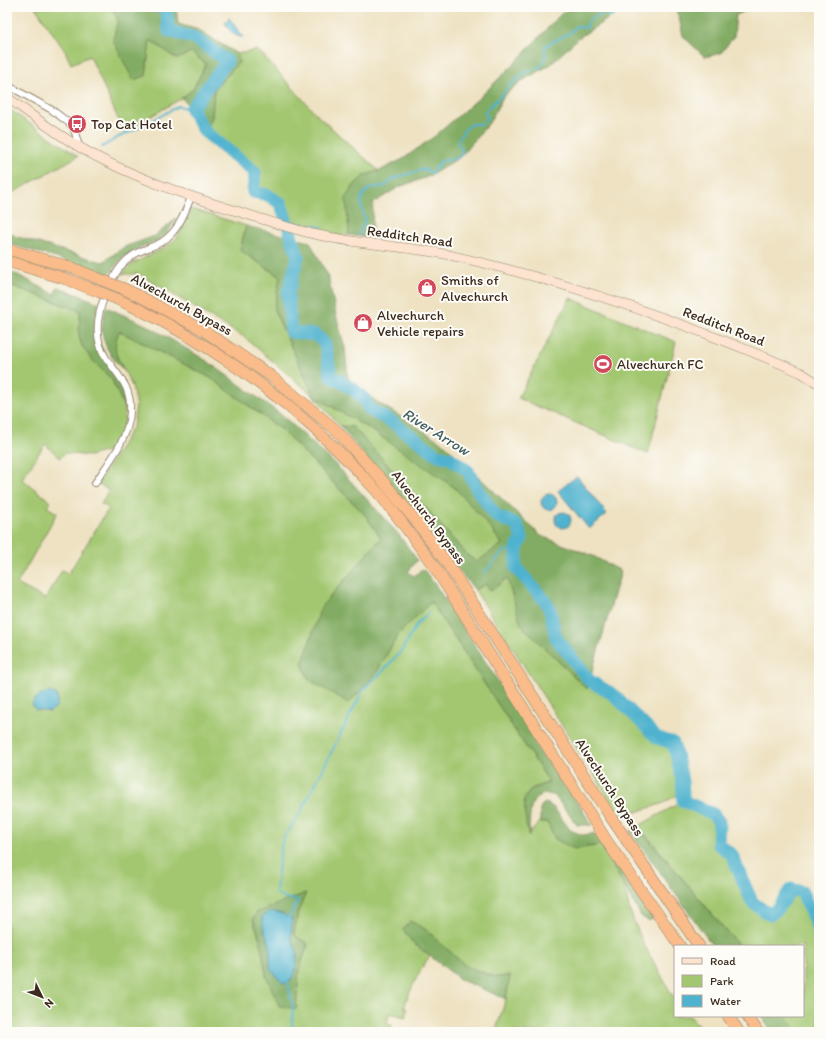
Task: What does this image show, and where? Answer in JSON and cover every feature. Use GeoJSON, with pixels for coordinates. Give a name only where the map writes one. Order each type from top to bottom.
{"type":"FeatureCollection","features":[{"type":"Feature","properties":{"kind":"highway","name":"Alvechurch Bypass"},"geometry":{"type":"LineString","coordinates":[[7,249],[73,268],[122,288],[203,330],[271,376],[336,430],[382,480],[416,521],[447,563],[625,839],[698,945]]}},
{"type":"Feature","properties":{"kind":"highway","name":"Alvechurch Bypass"},"geometry":{"type":"LineString","coordinates":[[7,261],[66,279],[97,291],[137,309],[198,341],[262,385],[324,437],[374,488],[436,569],[608,842],[679,945]]}},
{"type":"Feature","properties":{"kind":"highway"},"geometry":{"type":"LineString","coordinates":[[729,1017],[739,1032]]}},
{"type":"Feature","properties":{"kind":"highway"},"geometry":{"type":"LineString","coordinates":[[748,1017],[758,1032]]}},
{"type":"Feature","properties":{"kind":"main road","name":"Redditch Road"},"geometry":{"type":"LineString","coordinates":[[7,97],[37,120],[102,160],[191,197],[304,232],[362,244],[436,252],[531,275],[672,320],[800,372],[819,384]]}},
{"type":"Feature","properties":{"kind":"street"},"geometry":{"type":"LineString","coordinates":[[7,86],[52,110],[73,126],[79,146]]}},
{"type":"Feature","properties":{"kind":"street"},"geometry":{"type":"LineString","coordinates":[[95,483],[120,444],[125,433],[130,412],[129,394],[126,386],[101,347],[98,329],[101,304],[115,274],[122,264],[132,256],[158,244],[168,236],[180,221],[191,197]]}},
{"type":"Feature","properties":{"kind":"green space"},"geometry":{"type":"Polygon","coordinates":[[[35,7],[111,7],[118,20],[113,40],[146,75],[150,40],[177,59],[191,52],[206,64],[193,89],[182,98],[124,132],[90,56],[71,64],[65,51],[35,7]]]}},
{"type":"Feature","properties":{"kind":"green space"},"geometry":{"type":"Polygon","coordinates":[[[111,7],[176,7],[178,24],[199,30],[237,54],[239,62],[214,90],[212,117],[205,132],[191,109],[182,98],[193,89],[206,64],[191,52],[177,59],[150,40],[146,76],[133,80],[113,40],[118,20],[111,7]]]}},
{"type":"Feature","properties":{"kind":"green space"},"geometry":{"type":"Polygon","coordinates":[[[572,7],[634,7],[617,13],[578,38],[550,65],[520,82],[503,97],[489,123],[460,157],[430,176],[399,187],[373,203],[372,238],[349,235],[346,197],[354,185],[365,175],[379,171],[403,159],[435,136],[479,98],[513,65],[561,14],[572,7]]]}},
{"type":"Feature","properties":{"kind":"green space"},"geometry":{"type":"Polygon","coordinates":[[[674,7],[755,7],[736,15],[734,36],[721,53],[705,57],[683,36],[679,17],[674,7]]]}},
{"type":"Feature","properties":{"kind":"green space"},"geometry":{"type":"Polygon","coordinates":[[[258,50],[318,116],[379,171],[373,172],[347,197],[349,235],[334,235],[287,220],[281,204],[268,195],[253,192],[255,172],[205,132],[212,117],[214,90],[239,62],[237,54],[258,50]]]}},
{"type":"Feature","properties":{"kind":"green space"},"geometry":{"type":"Polygon","coordinates":[[[7,108],[78,156],[7,196],[7,108]]]}},
{"type":"Feature","properties":{"kind":"green space"},"geometry":{"type":"Polygon","coordinates":[[[192,209],[246,226],[240,250],[280,277],[274,310],[314,396],[244,337],[139,274],[122,274],[132,264],[166,247],[176,239],[192,209]]]}},
{"type":"Feature","properties":{"kind":"green space"},"geometry":{"type":"Polygon","coordinates":[[[177,218],[166,234],[157,241],[140,247],[122,258],[109,274],[7,243],[7,231],[15,236],[103,262],[124,247],[155,236],[177,218]]]}},
{"type":"Feature","properties":{"kind":"green space"},"geometry":{"type":"Polygon","coordinates":[[[246,226],[310,242],[328,276],[345,348],[348,378],[377,402],[443,443],[541,536],[593,556],[621,571],[587,689],[521,625],[507,578],[491,591],[486,584],[475,590],[340,426],[353,427],[466,554],[477,562],[502,544],[489,526],[455,488],[373,431],[314,396],[274,310],[280,277],[240,250],[246,226]]]}},
{"type":"Feature","properties":{"kind":"green space"},"geometry":{"type":"Polygon","coordinates":[[[7,272],[18,275],[54,294],[58,287],[99,303],[95,319],[95,334],[124,392],[125,409],[112,380],[92,360],[82,346],[79,337],[80,311],[7,284],[7,272]]]}},
{"type":"Feature","properties":{"kind":"green space"},"geometry":{"type":"Polygon","coordinates":[[[7,284],[80,311],[79,335],[82,346],[92,360],[112,380],[125,409],[125,426],[111,450],[89,456],[65,453],[60,458],[45,444],[22,479],[51,502],[47,507],[57,513],[17,584],[45,599],[62,570],[68,574],[109,508],[101,504],[109,490],[98,484],[133,426],[136,406],[132,386],[115,353],[114,343],[119,331],[211,378],[283,431],[366,516],[381,538],[321,608],[375,675],[398,635],[431,602],[549,782],[531,789],[528,835],[540,822],[547,822],[555,839],[574,849],[601,845],[622,881],[631,914],[643,943],[674,998],[674,1017],[691,1017],[706,1032],[495,1032],[506,999],[510,976],[496,977],[466,967],[425,929],[413,943],[430,956],[418,974],[404,1007],[407,1009],[406,1017],[389,1013],[387,1024],[392,1025],[391,1032],[7,1032],[7,284]],[[305,893],[253,919],[260,939],[296,1009],[299,970],[308,944],[294,935],[298,912],[305,893]]]}},
{"type":"Feature","properties":{"kind":"green space"},"geometry":{"type":"Polygon","coordinates":[[[570,298],[676,342],[648,454],[518,398],[570,298]]]}},
{"type":"Feature","properties":{"kind":"green space"},"geometry":{"type":"Polygon","coordinates":[[[106,307],[148,326],[207,361],[283,416],[336,465],[399,535],[417,560],[408,572],[414,576],[423,569],[434,583],[592,825],[577,825],[554,795],[545,794],[535,799],[532,804],[529,836],[526,825],[524,799],[531,789],[549,782],[431,602],[398,635],[375,675],[349,703],[309,680],[302,664],[321,607],[381,538],[366,516],[283,431],[211,378],[119,331],[115,348],[124,371],[112,357],[104,341],[102,326],[106,307]]]}},
{"type":"Feature","properties":{"kind":"green space"},"geometry":{"type":"Polygon","coordinates":[[[314,396],[373,431],[455,487],[489,526],[502,544],[477,562],[466,554],[353,427],[340,426],[314,396]]]}},
{"type":"Feature","properties":{"kind":"green space"},"geometry":{"type":"Polygon","coordinates":[[[507,578],[587,689],[590,681],[614,695],[657,738],[673,743],[680,768],[683,791],[664,803],[621,817],[475,590],[486,584],[491,591],[507,578]]]}},
{"type":"Feature","properties":{"kind":"green space"},"geometry":{"type":"Polygon","coordinates":[[[683,801],[713,814],[719,822],[718,844],[732,855],[752,903],[770,915],[778,908],[791,889],[802,892],[819,932],[819,1032],[797,1032],[788,1017],[804,1017],[804,945],[738,945],[646,835],[630,831],[683,801]]]}},
{"type":"Feature","properties":{"kind":"green space"},"geometry":{"type":"Polygon","coordinates":[[[546,803],[553,807],[570,830],[582,835],[597,833],[651,911],[653,919],[648,921],[641,916],[601,845],[574,849],[555,839],[547,822],[540,822],[540,809],[542,805],[546,803]]]}},
{"type":"Feature","properties":{"kind":"green space"},"geometry":{"type":"Polygon","coordinates":[[[630,831],[645,835],[738,945],[712,945],[630,831]]]}},
{"type":"Feature","properties":{"kind":"green space"},"geometry":{"type":"Polygon","coordinates":[[[306,893],[298,912],[294,935],[308,944],[299,970],[296,1009],[279,1006],[266,975],[260,939],[253,919],[257,912],[306,893]],[[263,927],[270,945],[270,968],[297,951],[291,939],[292,928],[263,927]]]}},
{"type":"Feature","properties":{"kind":"green space"},"geometry":{"type":"Polygon","coordinates":[[[410,921],[425,929],[466,966],[495,977],[510,976],[506,999],[461,980],[413,943],[403,930],[410,921]]]}},
{"type":"Feature","properties":{"kind":"green space"},"geometry":{"type":"Polygon","coordinates":[[[762,1017],[788,1017],[797,1032],[772,1032],[762,1017]]]}},
{"type":"Feature","properties":{"kind":"water"},"geometry":{"type":"Polygon","coordinates":[[[229,18],[243,37],[232,33],[228,28],[225,23],[229,18]]]}},
{"type":"Feature","properties":{"kind":"water"},"geometry":{"type":"Polygon","coordinates":[[[577,476],[607,514],[589,529],[558,491],[577,476]]]}},
{"type":"Feature","properties":{"kind":"water"},"geometry":{"type":"Polygon","coordinates":[[[546,494],[552,494],[557,499],[555,508],[552,510],[546,510],[541,505],[541,499],[546,494]]]}},
{"type":"Feature","properties":{"kind":"water"},"geometry":{"type":"Polygon","coordinates":[[[560,512],[566,512],[571,517],[569,526],[566,528],[560,528],[555,523],[555,517],[560,512]]]}},
{"type":"Feature","properties":{"kind":"water"},"geometry":{"type":"Polygon","coordinates":[[[47,692],[56,694],[57,706],[50,712],[36,710],[32,704],[35,699],[47,692]]]}},
{"type":"Feature","properties":{"kind":"water"},"geometry":{"type":"Polygon","coordinates":[[[271,911],[283,914],[292,919],[291,939],[297,951],[297,958],[295,974],[288,983],[282,983],[270,968],[270,945],[263,927],[262,916],[271,911]]]}},
{"type":"Feature","properties":{"kind":"waterway","name":"River Arrow"},"geometry":{"type":"LineString","coordinates":[[159,7],[166,9],[169,31],[195,38],[227,61],[191,109],[205,132],[255,172],[253,192],[268,195],[281,204],[298,256],[288,294],[291,332],[316,335],[325,344],[331,376],[353,389],[363,398],[370,410],[392,422],[438,455],[450,458],[468,471],[477,489],[496,516],[517,525],[522,538],[517,549],[516,568],[546,602],[550,610],[556,638],[590,681],[614,695],[657,738],[673,743],[682,779],[683,801],[713,814],[719,822],[718,844],[732,855],[752,902],[770,915],[778,908],[791,889],[802,892],[819,932]]}},
{"type":"Feature","properties":{"kind":"waterway"},"geometry":{"type":"LineString","coordinates":[[359,234],[365,221],[361,204],[362,196],[370,188],[385,186],[395,178],[425,169],[431,173],[441,161],[455,159],[462,154],[462,150],[457,142],[465,129],[472,124],[482,124],[487,119],[485,111],[502,95],[508,87],[527,71],[539,68],[545,59],[545,46],[570,33],[576,26],[586,28],[590,19],[602,13],[612,17],[620,7]]}},
{"type":"Feature","properties":{"kind":"waterway"},"geometry":{"type":"LineString","coordinates":[[689,7],[694,10],[698,7]]}},
{"type":"Feature","properties":{"kind":"waterway"},"geometry":{"type":"LineString","coordinates":[[102,147],[178,106],[191,109]]}},
{"type":"Feature","properties":{"kind":"waterway"},"geometry":{"type":"LineString","coordinates":[[287,220],[300,224],[322,227]]}},
{"type":"Feature","properties":{"kind":"waterway"},"geometry":{"type":"LineString","coordinates":[[484,573],[504,551],[517,549]]}},
{"type":"Feature","properties":{"kind":"waterway"},"geometry":{"type":"LineString","coordinates":[[289,918],[298,900],[283,898],[276,893],[283,839],[301,812],[363,690],[402,650],[417,624],[429,612]]}},
{"type":"Feature","properties":{"kind":"waterway"},"geometry":{"type":"LineString","coordinates":[[288,983],[293,1008],[292,1032]]}},
{"type":"Feature","properties":{"kind":"place","name":"Top Cat Hotel"},"geometry":{"type":"Point","coordinates":[77,124]}},
{"type":"Feature","properties":{"kind":"place","name":"Smiths of Alvechurch"},"geometry":{"type":"Point","coordinates":[427,288]}},
{"type":"Feature","properties":{"kind":"place","name":"Alvechurch Vehicle repairs"},"geometry":{"type":"Point","coordinates":[363,323]}},
{"type":"Feature","properties":{"kind":"place","name":"Alvechurch FC"},"geometry":{"type":"Point","coordinates":[603,364]}}]}
